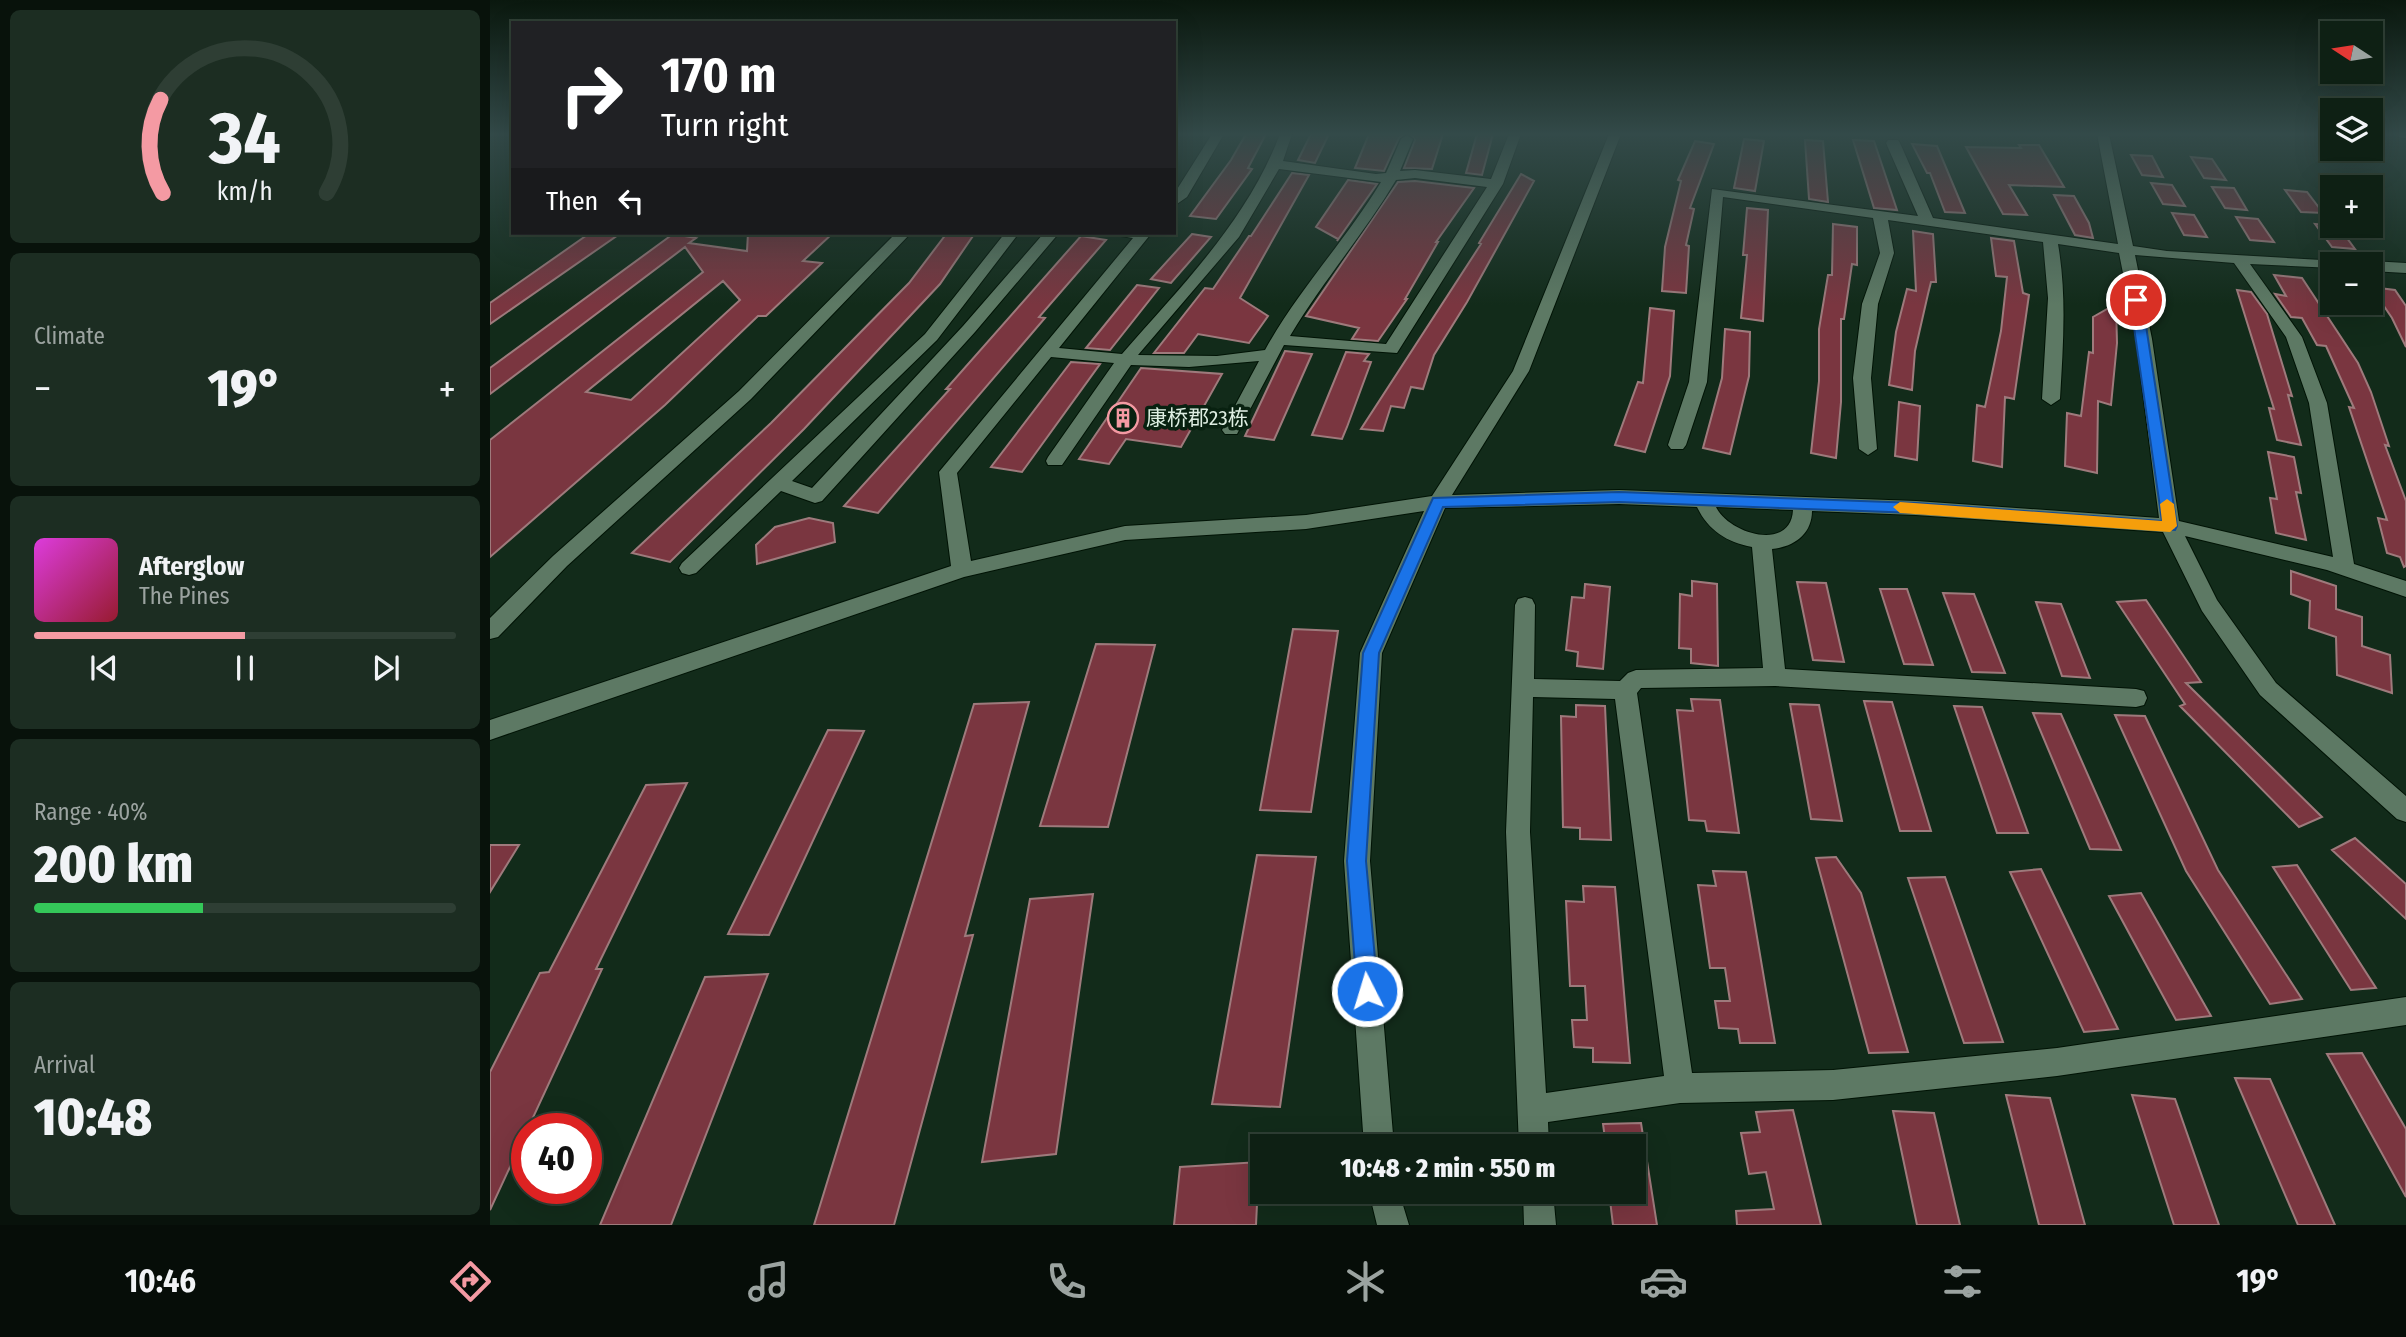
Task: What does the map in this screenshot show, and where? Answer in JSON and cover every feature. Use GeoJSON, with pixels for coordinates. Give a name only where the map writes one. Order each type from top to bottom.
{"type":"FeatureCollection","features":[{"type":"Feature","properties":{"kind":"street"},"geometry":{"type":"LineString","coordinates":[[1055,461],[1126,359],[1234,234],[1259,191]]}},
{"type":"Feature","properties":{"kind":"street"},"geometry":{"type":"LineString","coordinates":[[1231,429],[1303,300],[1365,220],[1382,191]]}},
{"type":"Feature","properties":{"kind":"street"},"geometry":{"type":"LineString","coordinates":[[1048,352],[1126,359],[1234,361],[1276,347],[1391,349],[1491,191]]}},
{"type":"Feature","properties":{"kind":"street"},"geometry":{"type":"LineString","coordinates":[[1378,1134],[1357,861],[1371,653],[1438,502],[1521,370],[1591,191]]}},
{"type":"Feature","properties":{"kind":"street"},"geometry":{"type":"LineString","coordinates":[[1677,445],[1698,382],[1717,191]]}},
{"type":"Feature","properties":{"kind":"street"},"geometry":{"type":"LineString","coordinates":[[1718,191],[2167,255],[2320,263]]}},
{"type":"Feature","properties":{"kind":"street"},"geometry":{"type":"LineString","coordinates":[[1914,191],[1928,222]]}},
{"type":"Feature","properties":{"kind":"street"},"geometry":{"type":"LineString","coordinates":[[2114,191],[2144,339],[2170,526],[2208,605],[2269,689],[2406,811]]}},
{"type":"Feature","properties":{"kind":"street"},"geometry":{"type":"LineString","coordinates":[[1868,449],[1863,377],[1870,303],[1887,253],[1880,215]]}},
{"type":"Feature","properties":{"kind":"street"},"geometry":{"type":"LineString","coordinates":[[490,631],[560,561],[745,395],[902,235]]}},
{"type":"Feature","properties":{"kind":"street"},"geometry":{"type":"LineString","coordinates":[[690,568],[930,337],[1010,235]]}},
{"type":"Feature","properties":{"kind":"street"},"geometry":{"type":"LineString","coordinates":[[778,483],[815,496],[1050,235]]}},
{"type":"Feature","properties":{"kind":"street"},"geometry":{"type":"LineString","coordinates":[[962,570],[948,472],[1048,352],[1137,235]]}},
{"type":"Feature","properties":{"kind":"street"},"geometry":{"type":"LineString","coordinates":[[2050,238],[2055,266],[2056,342],[2050,399]]}},
{"type":"Feature","properties":{"kind":"street"},"geometry":{"type":"LineString","coordinates":[[2239,259],[2294,337],[2318,403],[2346,568]]}},
{"type":"Feature","properties":{"kind":"street"},"geometry":{"type":"LineString","coordinates":[[2383,268],[2403,272]]}},
{"type":"Feature","properties":{"kind":"street"},"geometry":{"type":"LineString","coordinates":[[490,730],[962,570],[1125,533],[1306,522],[1438,502],[1619,497],[1916,508],[2170,526],[2346,568],[2406,589]]}},
{"type":"Feature","properties":{"kind":"street"},"geometry":{"type":"LineString","coordinates":[[1703,500],[1706,512],[1714,524],[1743,540],[1761,542],[1778,541],[1792,536],[1801,527],[1805,516],[1803,504]]}},
{"type":"Feature","properties":{"kind":"street"},"geometry":{"type":"LineString","coordinates":[[1761,542],[1775,677]]}},
{"type":"Feature","properties":{"kind":"street"},"geometry":{"type":"LineString","coordinates":[[1525,605],[1518,832],[1534,1134]]}},
{"type":"Feature","properties":{"kind":"street"},"geometry":{"type":"LineString","coordinates":[[1522,688],[1626,690],[1636,679],[1775,677],[2136,698]]}},
{"type":"Feature","properties":{"kind":"street"},"geometry":{"type":"LineString","coordinates":[[1626,690],[1680,1088]]}},
{"type":"Feature","properties":{"kind":"street"},"geometry":{"type":"LineString","coordinates":[[1532,1110],[1680,1088],[1833,1085],[2057,1062],[2406,1011]]}},
{"type":"Feature","properties":{"kind":"street"},"geometry":{"type":"LineString","coordinates":[[1387,1204],[1392,1225]]}},
{"type":"Feature","properties":{"kind":"street"},"geometry":{"type":"LineString","coordinates":[[1539,1204],[1541,1225]]}},
{"type":"Feature","properties":{"kind":"building"},"geometry":{"type":"Polygon","coordinates":[[[1208,191],[1236,191],[1216,219],[1190,216],[1208,191]]]}},
{"type":"Feature","properties":{"kind":"building"},"geometry":{"type":"Polygon","coordinates":[[[1280,191],[1300,191],[1240,298],[1268,316],[1249,343],[1198,334],[1184,353],[1154,353],[1205,288],[1213,289],[1280,191]]]}},
{"type":"Feature","properties":{"kind":"building"},"geometry":{"type":"Polygon","coordinates":[[[1340,191],[1372,191],[1337,241],[1338,239],[1316,227],[1340,191]]]}},
{"type":"Feature","properties":{"kind":"building"},"geometry":{"type":"Polygon","coordinates":[[[1392,191],[1472,191],[1436,242],[1407,299],[1378,341],[1352,339],[1359,328],[1306,316],[1392,191]]]}},
{"type":"Feature","properties":{"kind":"building"},"geometry":{"type":"Polygon","coordinates":[[[1511,191],[1528,191],[1467,302],[1434,355],[1423,389],[1411,387],[1404,408],[1391,406],[1383,431],[1361,429],[1481,244],[1479,243],[1511,191]]]}},
{"type":"Feature","properties":{"kind":"building"},"geometry":{"type":"Polygon","coordinates":[[[1679,191],[1696,191],[1690,208],[1694,209],[1686,245],[1689,246],[1686,293],[1662,291],[1665,247],[1679,191]]]}},
{"type":"Feature","properties":{"kind":"building"},"geometry":{"type":"Polygon","coordinates":[[[1808,191],[1827,191],[1828,202],[1809,199],[1808,191]]]}},
{"type":"Feature","properties":{"kind":"building"},"geometry":{"type":"Polygon","coordinates":[[[1869,191],[1891,191],[1897,210],[1874,208],[1869,191]]]}},
{"type":"Feature","properties":{"kind":"building"},"geometry":{"type":"Polygon","coordinates":[[[1937,191],[1956,191],[1965,213],[1945,212],[1937,191]]]}},
{"type":"Feature","properties":{"kind":"building"},"geometry":{"type":"Polygon","coordinates":[[[1990,191],[2013,191],[2027,215],[2003,214],[1990,191]]]}},
{"type":"Feature","properties":{"kind":"building"},"geometry":{"type":"Polygon","coordinates":[[[2156,191],[2176,191],[2185,206],[2163,204],[2156,191]]]}},
{"type":"Feature","properties":{"kind":"building"},"geometry":{"type":"Polygon","coordinates":[[[2215,191],[2236,191],[2247,210],[2225,208],[2215,191]]]}},
{"type":"Feature","properties":{"kind":"building"},"geometry":{"type":"Polygon","coordinates":[[[2286,191],[2307,192],[2320,213],[2301,212],[2286,191]]]}},
{"type":"Feature","properties":{"kind":"building"},"geometry":{"type":"Polygon","coordinates":[[[2054,195],[2074,196],[2089,223],[2093,238],[2075,235],[2054,195]]]}},
{"type":"Feature","properties":{"kind":"building"},"geometry":{"type":"Polygon","coordinates":[[[1747,208],[1768,210],[1763,321],[1741,318],[1747,255],[1743,255],[1747,208]]]}},
{"type":"Feature","properties":{"kind":"building"},"geometry":{"type":"Polygon","coordinates":[[[2172,213],[2194,215],[2207,237],[2184,235],[2172,213]]]}},
{"type":"Feature","properties":{"kind":"building"},"geometry":{"type":"Polygon","coordinates":[[[2236,217],[2258,219],[2274,242],[2250,240],[2236,217]]]}},
{"type":"Feature","properties":{"kind":"building"},"geometry":{"type":"Polygon","coordinates":[[[1833,224],[1857,227],[1857,265],[1852,264],[1844,319],[1841,319],[1841,402],[1836,458],[1811,453],[1819,381],[1819,329],[1828,275],[1832,275],[1833,224]]]}},
{"type":"Feature","properties":{"kind":"building"},"geometry":{"type":"Polygon","coordinates":[[[1913,231],[1933,234],[1936,282],[1931,282],[1915,351],[1912,390],[1889,385],[1896,332],[1907,289],[1916,291],[1913,231]]]}},
{"type":"Feature","properties":{"kind":"building"},"geometry":{"type":"Polygon","coordinates":[[[1192,234],[1211,237],[1171,283],[1151,279],[1192,234]]]}},
{"type":"Feature","properties":{"kind":"building"},"geometry":{"type":"Polygon","coordinates":[[[587,235],[618,235],[490,324],[490,303],[587,235]]]}},
{"type":"Feature","properties":{"kind":"building"},"geometry":{"type":"Polygon","coordinates":[[[672,235],[696,238],[689,243],[747,251],[748,235],[831,235],[803,261],[822,263],[766,316],[758,316],[665,405],[490,557],[490,440],[703,272],[685,247],[490,394],[490,368],[672,235]],[[723,281],[586,392],[631,400],[740,300],[723,281]]]}},
{"type":"Feature","properties":{"kind":"building"},"geometry":{"type":"Polygon","coordinates":[[[945,235],[974,235],[940,284],[804,429],[670,562],[632,553],[771,423],[909,283],[945,235]]]}},
{"type":"Feature","properties":{"kind":"building"},"geometry":{"type":"Polygon","coordinates":[[[1081,236],[1106,240],[1039,317],[1045,318],[878,513],[844,506],[950,389],[946,389],[1081,236]]]}},
{"type":"Feature","properties":{"kind":"building"},"geometry":{"type":"Polygon","coordinates":[[[1991,238],[2014,241],[2023,293],[2029,295],[2014,399],[2005,397],[2002,467],[1973,461],[1977,405],[1985,407],[2001,331],[2007,277],[1996,276],[1991,238]]]}},
{"type":"Feature","properties":{"kind":"building"},"geometry":{"type":"Polygon","coordinates":[[[2325,238],[2347,238],[2355,249],[2332,247],[2325,238]]]}},
{"type":"Feature","properties":{"kind":"building"},"geometry":{"type":"Polygon","coordinates":[[[2274,275],[2302,278],[2320,305],[2320,315],[2326,315],[2358,363],[2371,392],[2389,446],[2385,445],[2406,501],[2404,567],[2400,557],[2387,553],[2378,518],[2387,520],[2349,407],[2354,408],[2326,346],[2317,345],[2302,318],[2291,317],[2275,294],[2286,296],[2274,275]]]}},
{"type":"Feature","properties":{"kind":"building"},"geometry":{"type":"Polygon","coordinates":[[[1137,285],[1159,288],[1110,350],[1086,348],[1137,285]]]}},
{"type":"Feature","properties":{"kind":"building"},"geometry":{"type":"Polygon","coordinates":[[[2383,288],[2395,290],[2406,306],[2406,347],[2383,305],[2383,288]]]}},
{"type":"Feature","properties":{"kind":"building"},"geometry":{"type":"Polygon","coordinates":[[[2237,290],[2251,292],[2267,314],[2292,396],[2288,395],[2301,445],[2277,440],[2269,408],[2274,409],[2237,290]]]}},
{"type":"Feature","properties":{"kind":"building"},"geometry":{"type":"Polygon","coordinates":[[[2116,304],[2117,343],[2111,405],[2098,401],[2097,473],[2065,466],[2067,413],[2081,416],[2089,352],[2093,353],[2093,317],[2116,304]]]}},
{"type":"Feature","properties":{"kind":"building"},"geometry":{"type":"Polygon","coordinates":[[[1650,308],[1674,311],[1670,376],[1645,452],[1615,445],[1638,382],[1643,383],[1650,308]]]}},
{"type":"Feature","properties":{"kind":"building"},"geometry":{"type":"Polygon","coordinates":[[[1725,329],[1750,332],[1749,376],[1730,454],[1703,448],[1722,378],[1725,329]]]}},
{"type":"Feature","properties":{"kind":"building"},"geometry":{"type":"Polygon","coordinates":[[[1285,351],[1312,354],[1274,440],[1245,436],[1285,351]]]}},
{"type":"Feature","properties":{"kind":"building"},"geometry":{"type":"Polygon","coordinates":[[[1346,352],[1369,354],[1364,361],[1371,362],[1347,427],[1342,439],[1312,435],[1346,352]]]}},
{"type":"Feature","properties":{"kind":"building"},"geometry":{"type":"Polygon","coordinates":[[[1071,362],[1100,364],[1022,472],[991,467],[1071,362]]]}},
{"type":"Feature","properties":{"kind":"building"},"geometry":{"type":"Polygon","coordinates":[[[1141,368],[1222,374],[1181,447],[1126,439],[1109,464],[1079,459],[1141,368]]]}},
{"type":"Feature","properties":{"kind":"building"},"geometry":{"type":"Polygon","coordinates":[[[1899,402],[1920,406],[1917,460],[1895,456],[1899,402]]]}},
{"type":"Feature","properties":{"kind":"building"},"geometry":{"type":"Polygon","coordinates":[[[2268,452],[2294,457],[2301,493],[2296,492],[2306,540],[2276,533],[2270,498],[2277,499],[2268,452]]]}},
{"type":"Feature","properties":{"kind":"building"},"geometry":{"type":"Polygon","coordinates":[[[809,518],[833,523],[835,542],[757,564],[756,545],[775,527],[809,518]]]}},
{"type":"Feature","properties":{"kind":"building"},"geometry":{"type":"Polygon","coordinates":[[[2291,571],[2336,586],[2336,609],[2362,617],[2362,646],[2390,655],[2392,693],[2337,675],[2336,637],[2309,628],[2310,601],[2291,594],[2291,571]]]}},
{"type":"Feature","properties":{"kind":"building"},"geometry":{"type":"Polygon","coordinates":[[[1692,581],[1717,584],[1718,666],[1691,663],[1691,649],[1679,648],[1680,594],[1692,596],[1692,581]]]}},
{"type":"Feature","properties":{"kind":"building"},"geometry":{"type":"Polygon","coordinates":[[[1797,582],[1826,583],[1844,662],[1813,660],[1797,582]]]}},
{"type":"Feature","properties":{"kind":"building"},"geometry":{"type":"Polygon","coordinates":[[[1585,584],[1610,587],[1603,669],[1577,666],[1578,652],[1566,650],[1572,597],[1584,598],[1585,584]]]}},
{"type":"Feature","properties":{"kind":"building"},"geometry":{"type":"Polygon","coordinates":[[[1880,589],[1907,589],[1933,665],[1904,664],[1880,589]]]}},
{"type":"Feature","properties":{"kind":"building"},"geometry":{"type":"Polygon","coordinates":[[[1943,593],[1974,594],[2005,673],[1972,672],[1943,593]]]}},
{"type":"Feature","properties":{"kind":"building"},"geometry":{"type":"Polygon","coordinates":[[[2146,600],[2201,682],[2186,683],[2322,817],[2299,827],[2180,706],[2185,704],[2117,602],[2146,600]]]}},
{"type":"Feature","properties":{"kind":"building"},"geometry":{"type":"Polygon","coordinates":[[[2036,602],[2061,604],[2090,678],[2062,676],[2036,602]]]}},
{"type":"Feature","properties":{"kind":"building"},"geometry":{"type":"Polygon","coordinates":[[[1293,629],[1338,631],[1311,812],[1260,810],[1293,629]]]}},
{"type":"Feature","properties":{"kind":"building"},"geometry":{"type":"Polygon","coordinates":[[[1096,644],[1155,645],[1108,827],[1040,826],[1096,644]]]}},
{"type":"Feature","properties":{"kind":"building"},"geometry":{"type":"Polygon","coordinates":[[[1691,699],[1720,700],[1739,833],[1707,831],[1705,821],[1689,820],[1677,710],[1693,711],[1691,699]]]}},
{"type":"Feature","properties":{"kind":"building"},"geometry":{"type":"Polygon","coordinates":[[[1864,701],[1892,702],[1931,831],[1900,831],[1864,701]]]}},
{"type":"Feature","properties":{"kind":"building"},"geometry":{"type":"Polygon","coordinates":[[[1029,702],[965,936],[973,935],[894,1225],[814,1225],[974,704],[1029,702]]]}},
{"type":"Feature","properties":{"kind":"building"},"geometry":{"type":"Polygon","coordinates":[[[1790,704],[1819,705],[1842,821],[1811,819],[1790,704]]]}},
{"type":"Feature","properties":{"kind":"building"},"geometry":{"type":"Polygon","coordinates":[[[1576,705],[1605,706],[1611,840],[1580,839],[1580,828],[1563,827],[1561,716],[1576,717],[1576,705]]]}},
{"type":"Feature","properties":{"kind":"building"},"geometry":{"type":"Polygon","coordinates":[[[1954,706],[1982,707],[2028,833],[1997,833],[1954,706]]]}},
{"type":"Feature","properties":{"kind":"building"},"geometry":{"type":"Polygon","coordinates":[[[2033,713],[2061,714],[2121,850],[2090,849],[2033,713]]]}},
{"type":"Feature","properties":{"kind":"building"},"geometry":{"type":"Polygon","coordinates":[[[2115,715],[2145,716],[2218,870],[2302,999],[2270,1004],[2186,871],[2115,715]]]}},
{"type":"Feature","properties":{"kind":"building"},"geometry":{"type":"Polygon","coordinates":[[[828,730],[864,731],[769,935],[728,934],[828,730]]]}},
{"type":"Feature","properties":{"kind":"building"},"geometry":{"type":"Polygon","coordinates":[[[687,783],[596,969],[602,969],[535,1113],[511,1113],[511,1165],[490,1210],[490,1072],[540,973],[549,972],[646,785],[687,783]]]}},
{"type":"Feature","properties":{"kind":"building"},"geometry":{"type":"Polygon","coordinates":[[[2355,838],[2406,884],[2406,919],[2332,850],[2355,838]]]}},
{"type":"Feature","properties":{"kind":"building"},"geometry":{"type":"Polygon","coordinates":[[[490,845],[519,845],[490,892],[490,845]]]}},
{"type":"Feature","properties":{"kind":"building"},"geometry":{"type":"Polygon","coordinates":[[[1257,855],[1316,857],[1280,1107],[1212,1104],[1257,855]]]}},
{"type":"Feature","properties":{"kind":"building"},"geometry":{"type":"Polygon","coordinates":[[[1836,857],[1861,893],[1908,1052],[1869,1053],[1816,858],[1836,857]]]}},
{"type":"Feature","properties":{"kind":"building"},"geometry":{"type":"Polygon","coordinates":[[[2297,865],[2376,988],[2351,990],[2273,867],[2297,865]]]}},
{"type":"Feature","properties":{"kind":"building"},"geometry":{"type":"Polygon","coordinates":[[[2041,869],[2118,1029],[2084,1032],[2010,872],[2041,869]]]}},
{"type":"Feature","properties":{"kind":"building"},"geometry":{"type":"Polygon","coordinates":[[[1713,871],[1746,872],[1775,1043],[1740,1043],[1738,1029],[1719,1028],[1715,1001],[1730,1001],[1725,968],[1710,968],[1698,885],[1716,886],[1713,871]]]}},
{"type":"Feature","properties":{"kind":"building"},"geometry":{"type":"Polygon","coordinates":[[[1945,877],[2003,1042],[1964,1043],[1908,878],[1945,877]]]}},
{"type":"Feature","properties":{"kind":"building"},"geometry":{"type":"Polygon","coordinates":[[[1583,886],[1615,887],[1630,1063],[1593,1062],[1593,1048],[1574,1047],[1572,1020],[1587,1020],[1585,986],[1570,986],[1566,901],[1584,902],[1583,886]]]}},
{"type":"Feature","properties":{"kind":"building"},"geometry":{"type":"Polygon","coordinates":[[[2141,893],[2211,1016],[2176,1020],[2109,896],[2141,893]]]}},
{"type":"Feature","properties":{"kind":"building"},"geometry":{"type":"Polygon","coordinates":[[[1093,894],[1056,1154],[982,1162],[1030,899],[1093,894]]]}},
{"type":"Feature","properties":{"kind":"building"},"geometry":{"type":"Polygon","coordinates":[[[768,974],[671,1225],[600,1225],[705,977],[768,974]]]}},
{"type":"Feature","properties":{"kind":"building"},"geometry":{"type":"Polygon","coordinates":[[[2362,1053],[2406,1129],[2406,1197],[2327,1054],[2362,1053]]]}},
{"type":"Feature","properties":{"kind":"building"},"geometry":{"type":"Polygon","coordinates":[[[2235,1078],[2270,1079],[2335,1225],[2298,1225],[2235,1078]]]}},
{"type":"Feature","properties":{"kind":"building"},"geometry":{"type":"Polygon","coordinates":[[[2006,1095],[2050,1098],[2085,1225],[2039,1225],[2006,1095]]]}},
{"type":"Feature","properties":{"kind":"building"},"geometry":{"type":"Polygon","coordinates":[[[2132,1095],[2175,1099],[2219,1225],[2174,1225],[2132,1095]]]}},
{"type":"Feature","properties":{"kind":"building"},"geometry":{"type":"Polygon","coordinates":[[[1793,1110],[1821,1225],[1737,1225],[1736,1211],[1774,1209],[1766,1172],[1749,1174],[1741,1133],[1760,1132],[1756,1112],[1793,1110]]]}},
{"type":"Feature","properties":{"kind":"building"},"geometry":{"type":"Polygon","coordinates":[[[1893,1111],[1934,1113],[1960,1225],[1917,1225],[1893,1111]]]}},
{"type":"Feature","properties":{"kind":"building"},"geometry":{"type":"Polygon","coordinates":[[[1641,1123],[1643,1134],[1604,1134],[1603,1124],[1641,1123]]]}},
{"type":"Feature","properties":{"kind":"building"},"geometry":{"type":"Polygon","coordinates":[[[1646,1155],[1657,1225],[1613,1225],[1610,1204],[1646,1204],[1646,1155]]]}},
{"type":"Feature","properties":{"kind":"building"},"geometry":{"type":"Polygon","coordinates":[[[1250,1163],[1250,1204],[1257,1204],[1256,1225],[1174,1225],[1180,1167],[1250,1163]]]}},
{"type":"Feature","properties":{"kind":"slow traffic"},"geometry":{"type":"LineString","coordinates":[[1900,507],[2170,526],[2167,504]]}},
{"type":"Feature","properties":{"kind":"place","name":"康桥郡23栋"},"geometry":{"type":"Point","coordinates":[1123,418]}},
{"type":"Feature","properties":{"kind":"route"},"geometry":{"type":"LineString","coordinates":[[1367,991],[1357,861],[1371,653],[1438,502],[1619,497],[1916,508],[2170,526],[2144,339],[2136,300]]}}]}
